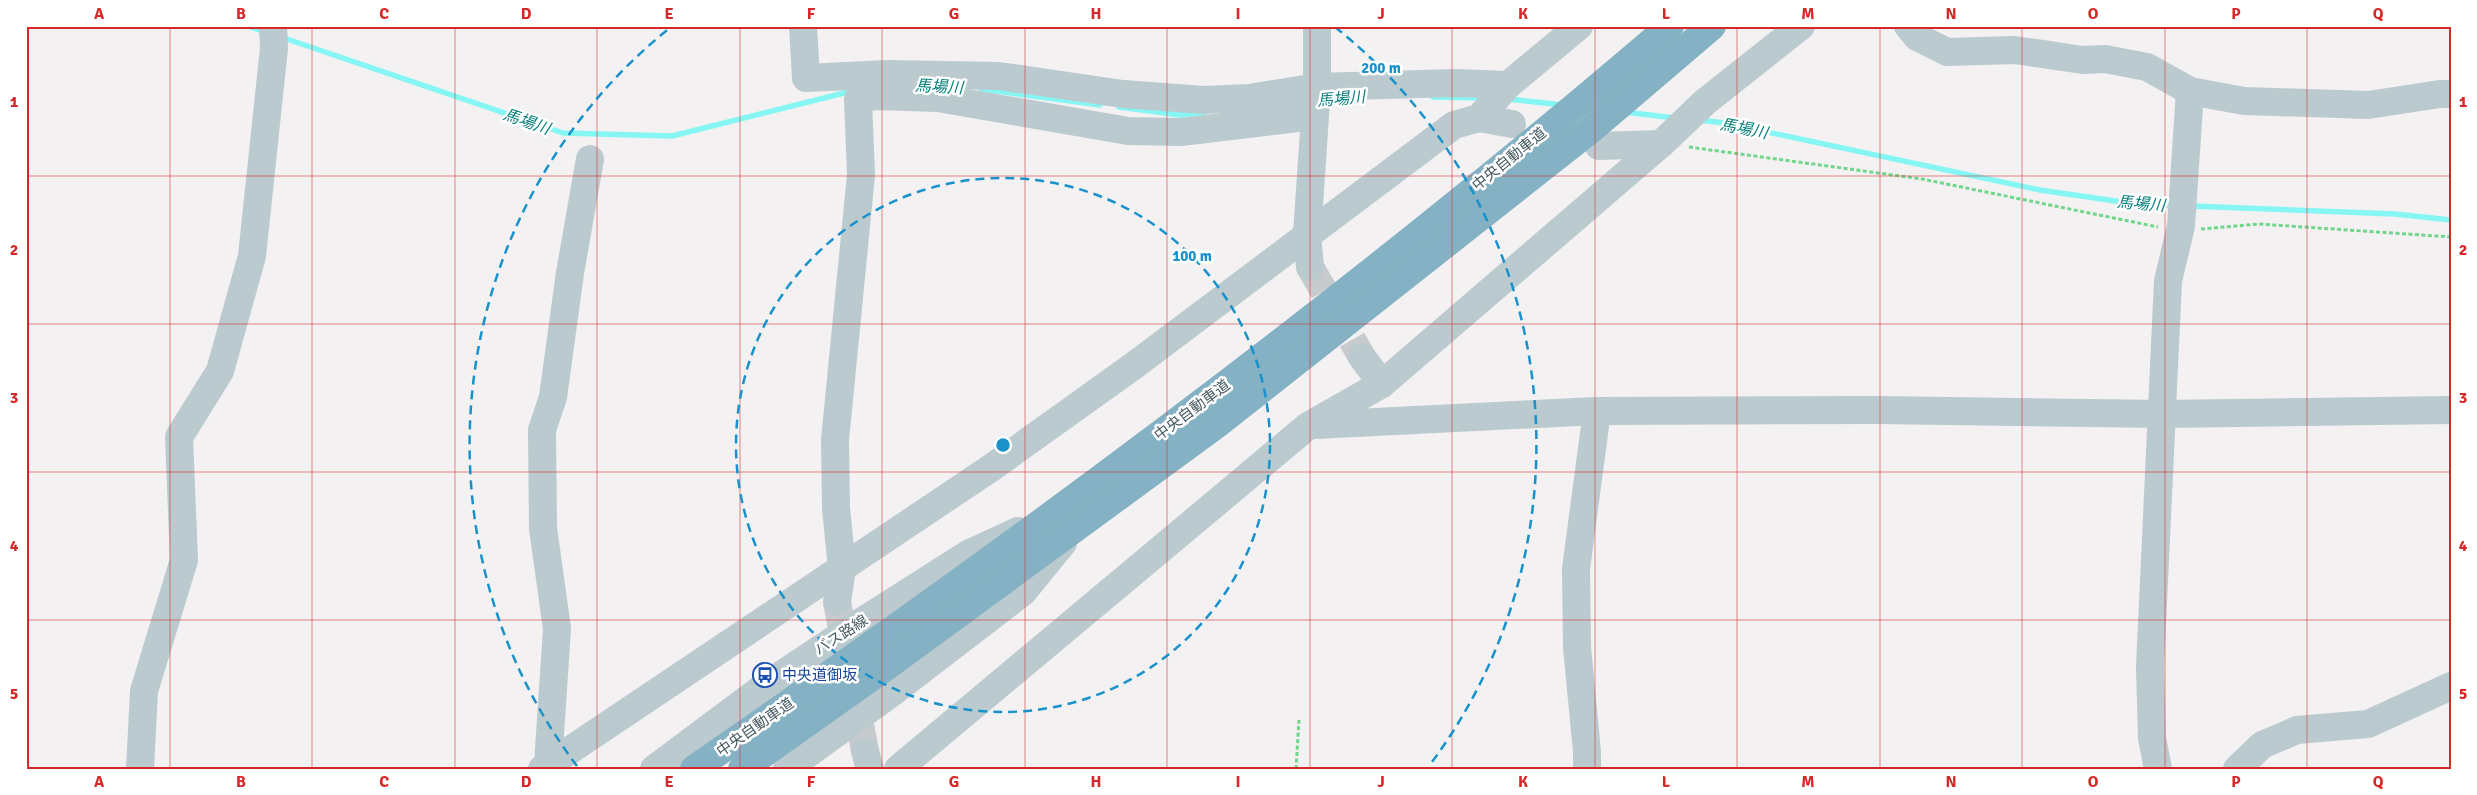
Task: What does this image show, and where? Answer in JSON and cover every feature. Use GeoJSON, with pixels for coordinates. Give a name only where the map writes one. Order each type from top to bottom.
{"type":"FeatureCollection","features":[{"type":"Feature","properties":{"kind":"highway","name":"中央自動車道"},"geometry":{"type":"LineString","coordinates":[[694,769],[878,641],[1200,404],[1340,296],[1596,89],[1670,26]]}},
{"type":"Feature","properties":{"kind":"highway","name":"中央自動車道"},"geometry":{"type":"LineString","coordinates":[[742,769],[887,666],[1216,424],[1594,138],[1631,95],[1712,26]]}},
{"type":"Feature","properties":{"kind":"street"},"geometry":{"type":"LineString","coordinates":[[802,26],[806,78],[939,86],[1128,132],[1181,132],[1315,102],[1455,84],[1494,100],[1512,124]]}},
{"type":"Feature","properties":{"kind":"street"},"geometry":{"type":"LineString","coordinates":[[1310,267],[1306,234],[1315,102],[1317,26]]}},
{"type":"Feature","properties":{"kind":"street"},"geometry":{"type":"LineString","coordinates":[[545,766],[991,468],[1132,367],[1306,234],[1454,125],[1494,100],[1579,26]]}},
{"type":"Feature","properties":{"kind":"street"},"geometry":{"type":"LineString","coordinates":[[898,769],[1308,426],[1382,384],[1697,110],[1800,26]]}},
{"type":"Feature","properties":{"kind":"street"},"geometry":{"type":"LineString","coordinates":[[1908,26],[1917,37],[1947,52],[2015,50],[2083,60],[2105,59],[2147,66],[2190,91],[2244,101],[2368,105],[2451,94]]}},
{"type":"Feature","properties":{"kind":"street"},"geometry":{"type":"LineString","coordinates":[[140,769],[144,691],[184,560],[179,437],[220,371],[252,256],[274,37]]}},
{"type":"Feature","properties":{"kind":"street"},"geometry":{"type":"LineString","coordinates":[[837,602],[842,569],[836,508],[835,440],[861,175],[858,99],[999,76],[1123,94],[1204,100],[1249,98],[1315,102]]}},
{"type":"Feature","properties":{"kind":"street"},"geometry":{"type":"LineString","coordinates":[[2158,769],[2152,738],[2150,667],[2168,281],[2182,220],[2190,91]]}},
{"type":"Feature","properties":{"kind":"street"},"geometry":{"type":"LineString","coordinates":[[1594,138],[1669,136]]}},
{"type":"Feature","properties":{"kind":"street"},"geometry":{"type":"LineString","coordinates":[[545,766],[557,629],[543,528],[542,430],[553,397],[570,273],[590,159]]}},
{"type":"Feature","properties":{"kind":"street"},"geometry":{"type":"LineString","coordinates":[[1362,357],[1382,384]]}},
{"type":"Feature","properties":{"kind":"street"},"geometry":{"type":"LineString","coordinates":[[1308,426],[1597,411],[1878,410],[2163,414],[2451,410]]}},
{"type":"Feature","properties":{"kind":"street"},"geometry":{"type":"LineString","coordinates":[[1587,769],[1588,752],[1576,647],[1576,569],[1597,411]]}},
{"type":"Feature","properties":{"kind":"street","name":"バス路線"},"geometry":{"type":"LineString","coordinates":[[654,769],[769,683],[865,619],[968,554],[1040,521]]}},
{"type":"Feature","properties":{"kind":"street"},"geometry":{"type":"LineString","coordinates":[[787,769],[893,692],[1023,592],[1077,526]]}},
{"type":"Feature","properties":{"kind":"street"},"geometry":{"type":"LineString","coordinates":[[2237,769],[2262,745],[2296,730],[2368,724],[2451,686]]}},
{"type":"Feature","properties":{"kind":"path"},"geometry":{"type":"LineString","coordinates":[[1669,136],[1922,179],[2182,220],[2451,237]]}},
{"type":"Feature","properties":{"kind":"path"},"geometry":{"type":"LineString","coordinates":[[1296,769],[1299,720]]}},
{"type":"Feature","properties":{"kind":"waterway","name":"馬場川"},"geometry":{"type":"LineString","coordinates":[[248,26],[265,32]]}},
{"type":"Feature","properties":{"kind":"waterway","name":"馬場川"},"geometry":{"type":"LineString","coordinates":[[281,37],[563,133],[672,136],[852,91]]}},
{"type":"Feature","properties":{"kind":"waterway","name":"馬場川"},"geometry":{"type":"LineString","coordinates":[[981,89],[1100,105]]}},
{"type":"Feature","properties":{"kind":"waterway","name":"馬場川"},"geometry":{"type":"LineString","coordinates":[[1433,97],[1486,98]]}},
{"type":"Feature","properties":{"kind":"waterway","name":"馬場川"},"geometry":{"type":"LineString","coordinates":[[1508,99],[1563,105]]}},
{"type":"Feature","properties":{"kind":"waterway","name":"馬場川"},"geometry":{"type":"LineString","coordinates":[[1119,107],[1180,115],[1204,113]]}},
{"type":"Feature","properties":{"kind":"waterway","name":"馬場川"},"geometry":{"type":"LineString","coordinates":[[1624,112],[1675,118]]}},
{"type":"Feature","properties":{"kind":"waterway","name":"馬場川"},"geometry":{"type":"LineString","coordinates":[[1699,120],[1725,123],[2040,190],[2136,204],[2176,206]]}},
{"type":"Feature","properties":{"kind":"waterway","name":"馬場川"},"geometry":{"type":"LineString","coordinates":[[2191,206],[2395,214],[2451,220]]}},
{"type":"Feature","properties":{"kind":"tunnel"},"geometry":{"type":"LineString","coordinates":[[1310,267],[1362,357]]}},
{"type":"Feature","properties":{"kind":"tunnel"},"geometry":{"type":"LineString","coordinates":[[837,602],[865,751]]}},
{"type":"Feature","properties":{"kind":"place","name":"中央道御坂"},"geometry":{"type":"Point","coordinates":[765,675]}}]}
